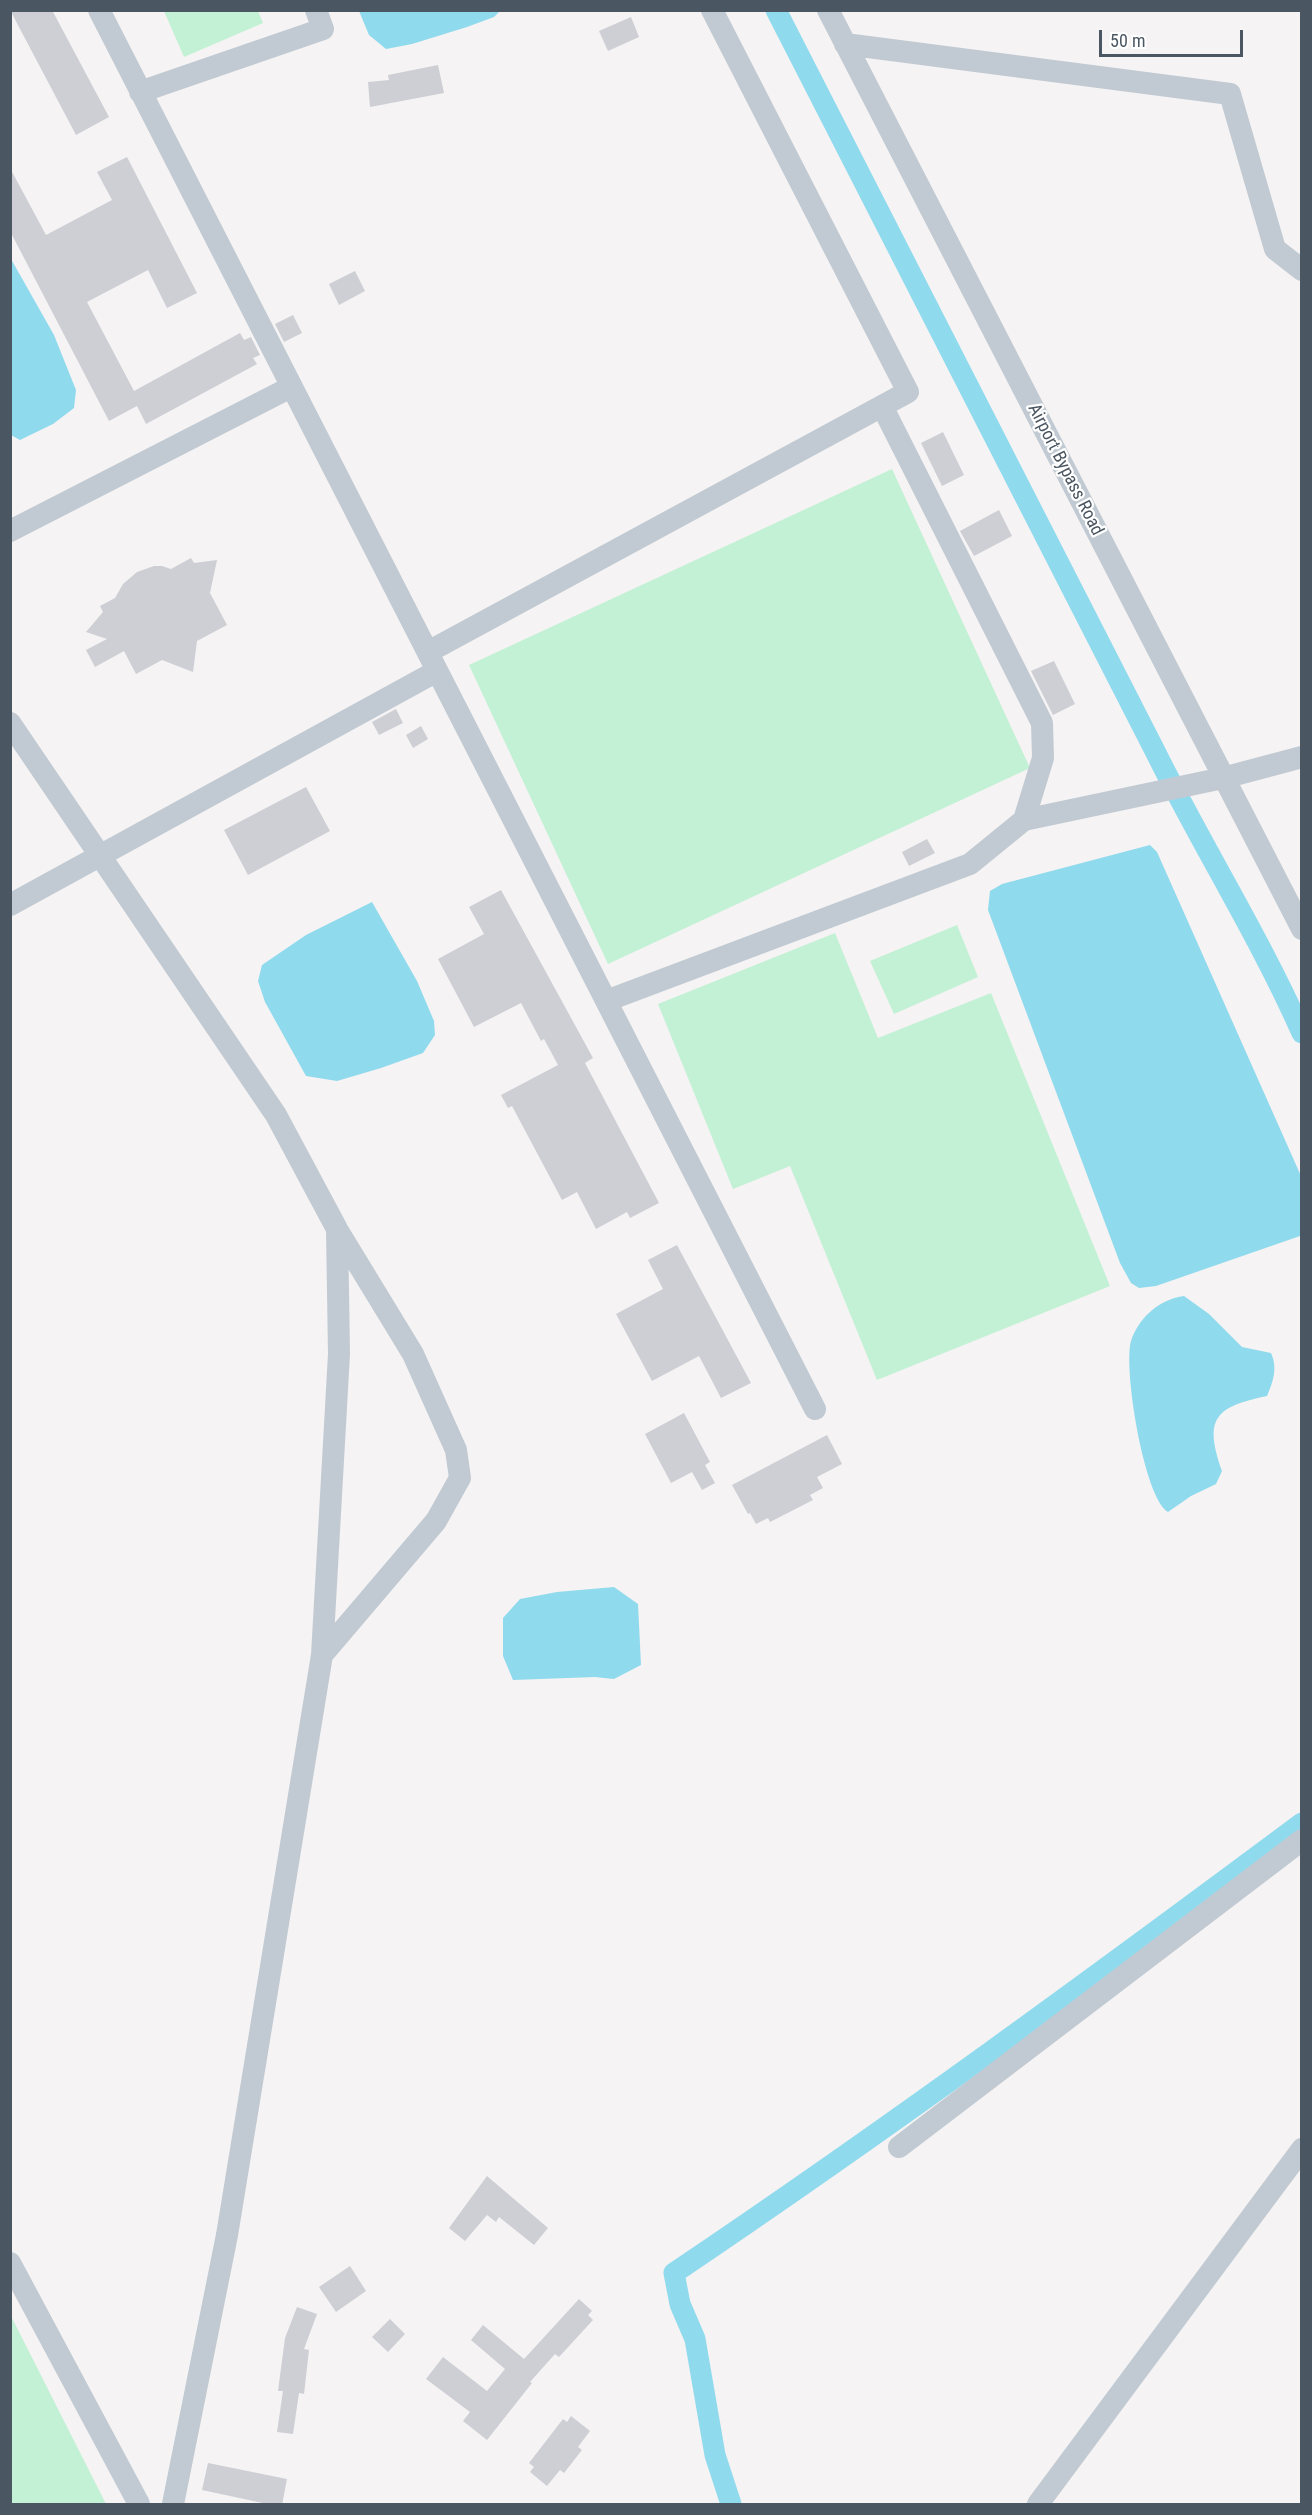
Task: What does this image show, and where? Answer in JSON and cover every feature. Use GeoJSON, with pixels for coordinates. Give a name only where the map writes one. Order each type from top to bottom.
{"type":"FeatureCollection","features":[{"type":"Feature","properties":{"kind":"street"},"geometry":{"type":"LineString","coordinates":[[99,10],[815,1409]]}},
{"type":"Feature","properties":{"kind":"street"},"geometry":{"type":"LineString","coordinates":[[140,92],[323,29],[316,10]]}},
{"type":"Feature","properties":{"kind":"street"},"geometry":{"type":"LineString","coordinates":[[10,905],[100,857],[432,662],[908,392],[712,10]]}},
{"type":"Feature","properties":{"kind":"street","name":"Airport Bypass Road"},"geometry":{"type":"LineString","coordinates":[[828,10],[1302,929]]}},
{"type":"Feature","properties":{"kind":"street"},"geometry":{"type":"LineString","coordinates":[[845,44],[1230,94],[1275,249],[1302,270]]}},
{"type":"Feature","properties":{"kind":"street"},"geometry":{"type":"LineString","coordinates":[[10,531],[291,387]]}},
{"type":"Feature","properties":{"kind":"street"},"geometry":{"type":"LineString","coordinates":[[882,406],[1042,723],[1043,758],[1024,820]]}},
{"type":"Feature","properties":{"kind":"street"},"geometry":{"type":"LineString","coordinates":[[10,723],[276,1115],[337,1229],[413,1354],[456,1449],[460,1478],[436,1521],[322,1655]]}},
{"type":"Feature","properties":{"kind":"street"},"geometry":{"type":"LineString","coordinates":[[606,1001],[970,864],[1024,820],[1224,778],[1302,757]]}},
{"type":"Feature","properties":{"kind":"street"},"geometry":{"type":"LineString","coordinates":[[172,2505],[227,2235],[322,1655],[339,1354],[337,1229]]}},
{"type":"Feature","properties":{"kind":"street"},"geometry":{"type":"LineString","coordinates":[[899,2147],[1302,1840]]}},
{"type":"Feature","properties":{"kind":"street"},"geometry":{"type":"LineString","coordinates":[[1038,2505],[1302,2149]]}},
{"type":"Feature","properties":{"kind":"street"},"geometry":{"type":"LineString","coordinates":[[10,2263],[139,2505]]}},
{"type":"Feature","properties":{"kind":"green space"},"geometry":{"type":"Polygon","coordinates":[[[164,11],[258,11],[263,23],[184,57],[164,11]]]}},
{"type":"Feature","properties":{"kind":"green space"},"geometry":{"type":"Polygon","coordinates":[[[892,469],[1030,768],[608,964],[469,665],[892,469]]]}},
{"type":"Feature","properties":{"kind":"green space"},"geometry":{"type":"Polygon","coordinates":[[[957,925],[978,977],[894,1014],[870,961],[957,925]]]}},
{"type":"Feature","properties":{"kind":"green space"},"geometry":{"type":"Polygon","coordinates":[[[835,933],[878,1038],[991,993],[1110,1286],[877,1380],[790,1166],[733,1189],[658,1004],[835,933]]]}},
{"type":"Feature","properties":{"kind":"green space"},"geometry":{"type":"Polygon","coordinates":[[[11,2316],[106,2504],[11,2504],[11,2316]]]}},
{"type":"Feature","properties":{"kind":"water"},"geometry":{"type":"Polygon","coordinates":[[[359,11],[500,11],[494,17],[467,27],[412,44],[386,49],[369,35],[359,11]]]}},
{"type":"Feature","properties":{"kind":"water"},"geometry":{"type":"Polygon","coordinates":[[[11,259],[54,335],[76,390],[74,408],[53,424],[20,440],[11,435],[11,259]]]}},
{"type":"Feature","properties":{"kind":"water"},"geometry":{"type":"Polygon","coordinates":[[[1150,845],[1157,852],[1301,1176],[1302,1233],[1300,1236],[1156,1286],[1139,1288],[1131,1283],[1120,1263],[988,910],[990,891],[1002,884],[1150,845]]]}},
{"type":"Feature","properties":{"kind":"water"},"geometry":{"type":"Polygon","coordinates":[[[372,902],[417,981],[434,1021],[435,1035],[423,1053],[381,1068],[337,1081],[306,1076],[265,1002],[258,981],[262,965],[306,935],[372,902]]]}},
{"type":"Feature","properties":{"kind":"water"},"geometry":{"type":"Polygon","coordinates":[[[1184,1296],[1209,1314],[1242,1347],[1271,1353],[1274,1370],[1267,1396],[1235,1405],[1218,1418],[1214,1427],[1214,1439],[1222,1471],[1216,1484],[1191,1496],[1168,1512],[1159,1502],[1144,1459],[1133,1403],[1129,1356],[1131,1341],[1145,1317],[1159,1305],[1184,1296]]]}},
{"type":"Feature","properties":{"kind":"water"},"geometry":{"type":"Polygon","coordinates":[[[614,1587],[638,1604],[641,1665],[614,1679],[595,1677],[513,1680],[503,1656],[503,1618],[520,1599],[557,1592],[614,1587]]]}},
{"type":"Feature","properties":{"kind":"building"},"geometry":{"type":"Polygon","coordinates":[[[10,10],[52,10],[109,117],[76,135],[10,10]]]}},
{"type":"Feature","properties":{"kind":"building"},"geometry":{"type":"Polygon","coordinates":[[[631,17],[639,37],[608,51],[599,31],[631,17]]]}},
{"type":"Feature","properties":{"kind":"building"},"geometry":{"type":"Polygon","coordinates":[[[438,65],[444,93],[370,107],[368,82],[389,80],[388,75],[438,65]]]}},
{"type":"Feature","properties":{"kind":"building"},"geometry":{"type":"Polygon","coordinates":[[[127,157],[197,293],[167,308],[148,270],[87,302],[134,391],[240,333],[244,340],[251,337],[260,355],[253,358],[257,364],[146,424],[137,406],[109,421],[10,231],[10,168],[46,235],[112,200],[97,172],[127,157]]]}},
{"type":"Feature","properties":{"kind":"building"},"geometry":{"type":"Polygon","coordinates":[[[355,271],[365,291],[339,305],[329,284],[355,271]]]}},
{"type":"Feature","properties":{"kind":"building"},"geometry":{"type":"Polygon","coordinates":[[[293,315],[302,333],[284,342],[275,324],[293,315]]]}},
{"type":"Feature","properties":{"kind":"building"},"geometry":{"type":"Polygon","coordinates":[[[943,432],[964,475],[942,486],[921,443],[943,432]]]}},
{"type":"Feature","properties":{"kind":"building"},"geometry":{"type":"Polygon","coordinates":[[[999,510],[1012,536],[974,556],[960,531],[999,510]]]}},
{"type":"Feature","properties":{"kind":"building"},"geometry":{"type":"Polygon","coordinates":[[[191,558],[194,563],[217,560],[210,593],[227,625],[197,641],[193,672],[162,660],[136,674],[124,651],[95,667],[86,650],[107,639],[86,632],[103,612],[100,606],[115,598],[123,584],[137,572],[154,566],[171,569],[191,558]]]}},
{"type":"Feature","properties":{"kind":"building"},"geometry":{"type":"Polygon","coordinates":[[[1054,661],[1075,704],[1053,715],[1031,671],[1054,661]]]}},
{"type":"Feature","properties":{"kind":"building"},"geometry":{"type":"Polygon","coordinates":[[[396,709],[403,723],[379,735],[372,722],[396,709]]]}},
{"type":"Feature","properties":{"kind":"building"},"geometry":{"type":"Polygon","coordinates":[[[421,726],[428,739],[413,748],[406,735],[421,726]]]}},
{"type":"Feature","properties":{"kind":"building"},"geometry":{"type":"Polygon","coordinates":[[[306,787],[330,831],[248,875],[224,830],[306,787]]]}},
{"type":"Feature","properties":{"kind":"building"},"geometry":{"type":"Polygon","coordinates":[[[927,839],[935,853],[909,866],[902,852],[927,839]]]}},
{"type":"Feature","properties":{"kind":"building"},"geometry":{"type":"Polygon","coordinates":[[[501,890],[593,1058],[585,1063],[659,1203],[630,1218],[627,1212],[596,1229],[577,1192],[562,1200],[512,1106],[508,1108],[501,1095],[558,1065],[544,1039],[541,1041],[521,1003],[474,1027],[438,959],[484,934],[469,907],[501,890]]]}},
{"type":"Feature","properties":{"kind":"building"},"geometry":{"type":"Polygon","coordinates":[[[677,1245],[751,1383],[721,1398],[699,1356],[652,1381],[616,1314],[663,1289],[648,1260],[677,1245]]]}},
{"type":"Feature","properties":{"kind":"building"},"geometry":{"type":"Polygon","coordinates":[[[684,1413],[710,1462],[705,1465],[715,1483],[702,1490],[692,1472],[671,1483],[645,1434],[684,1413]]]}},
{"type":"Feature","properties":{"kind":"building"},"geometry":{"type":"Polygon","coordinates":[[[827,1435],[842,1464],[817,1477],[823,1488],[810,1495],[813,1500],[770,1522],[768,1518],[756,1524],[732,1485],[827,1435]]]}},
{"type":"Feature","properties":{"kind":"building"},"geometry":{"type":"Polygon","coordinates":[[[487,2176],[548,2228],[534,2245],[499,2217],[496,2222],[487,2215],[465,2241],[449,2228],[487,2176]]]}},
{"type":"Feature","properties":{"kind":"building"},"geometry":{"type":"Polygon","coordinates":[[[350,2266],[366,2291],[336,2312],[319,2287],[350,2266]]]}},
{"type":"Feature","properties":{"kind":"building"},"geometry":{"type":"Polygon","coordinates":[[[579,2299],[592,2311],[588,2315],[593,2320],[559,2357],[555,2354],[530,2382],[532,2383],[487,2440],[463,2421],[470,2412],[426,2379],[443,2357],[487,2391],[505,2369],[471,2340],[483,2325],[524,2359],[579,2299]]]}},
{"type":"Feature","properties":{"kind":"building"},"geometry":{"type":"Polygon","coordinates":[[[297,2307],[317,2314],[304,2349],[309,2350],[304,2394],[299,2393],[293,2434],[277,2432],[283,2391],[278,2391],[285,2338],[297,2307]]]}},
{"type":"Feature","properties":{"kind":"building"},"geometry":{"type":"Polygon","coordinates":[[[390,2319],[405,2334],[388,2352],[372,2337],[390,2319]]]}},
{"type":"Feature","properties":{"kind":"building"},"geometry":{"type":"Polygon","coordinates":[[[571,2416],[590,2431],[578,2447],[582,2450],[564,2473],[560,2470],[547,2486],[530,2472],[534,2467],[529,2463],[563,2419],[567,2422],[571,2416]]]}},
{"type":"Feature","properties":{"kind":"building"},"geometry":{"type":"Polygon","coordinates":[[[208,2463],[287,2479],[282,2505],[272,2505],[202,2490],[208,2463]]]}},
{"type":"Feature","properties":{"kind":"waterway"},"geometry":{"type":"LineString","coordinates":[[776,10],[1173,786],[1268,961],[1302,1033]]}},
{"type":"Feature","properties":{"kind":"waterway"},"geometry":{"type":"LineString","coordinates":[[731,2504],[715,2455],[695,2339],[680,2304],[674,2273],[991,2052],[1302,1823]]}}]}
